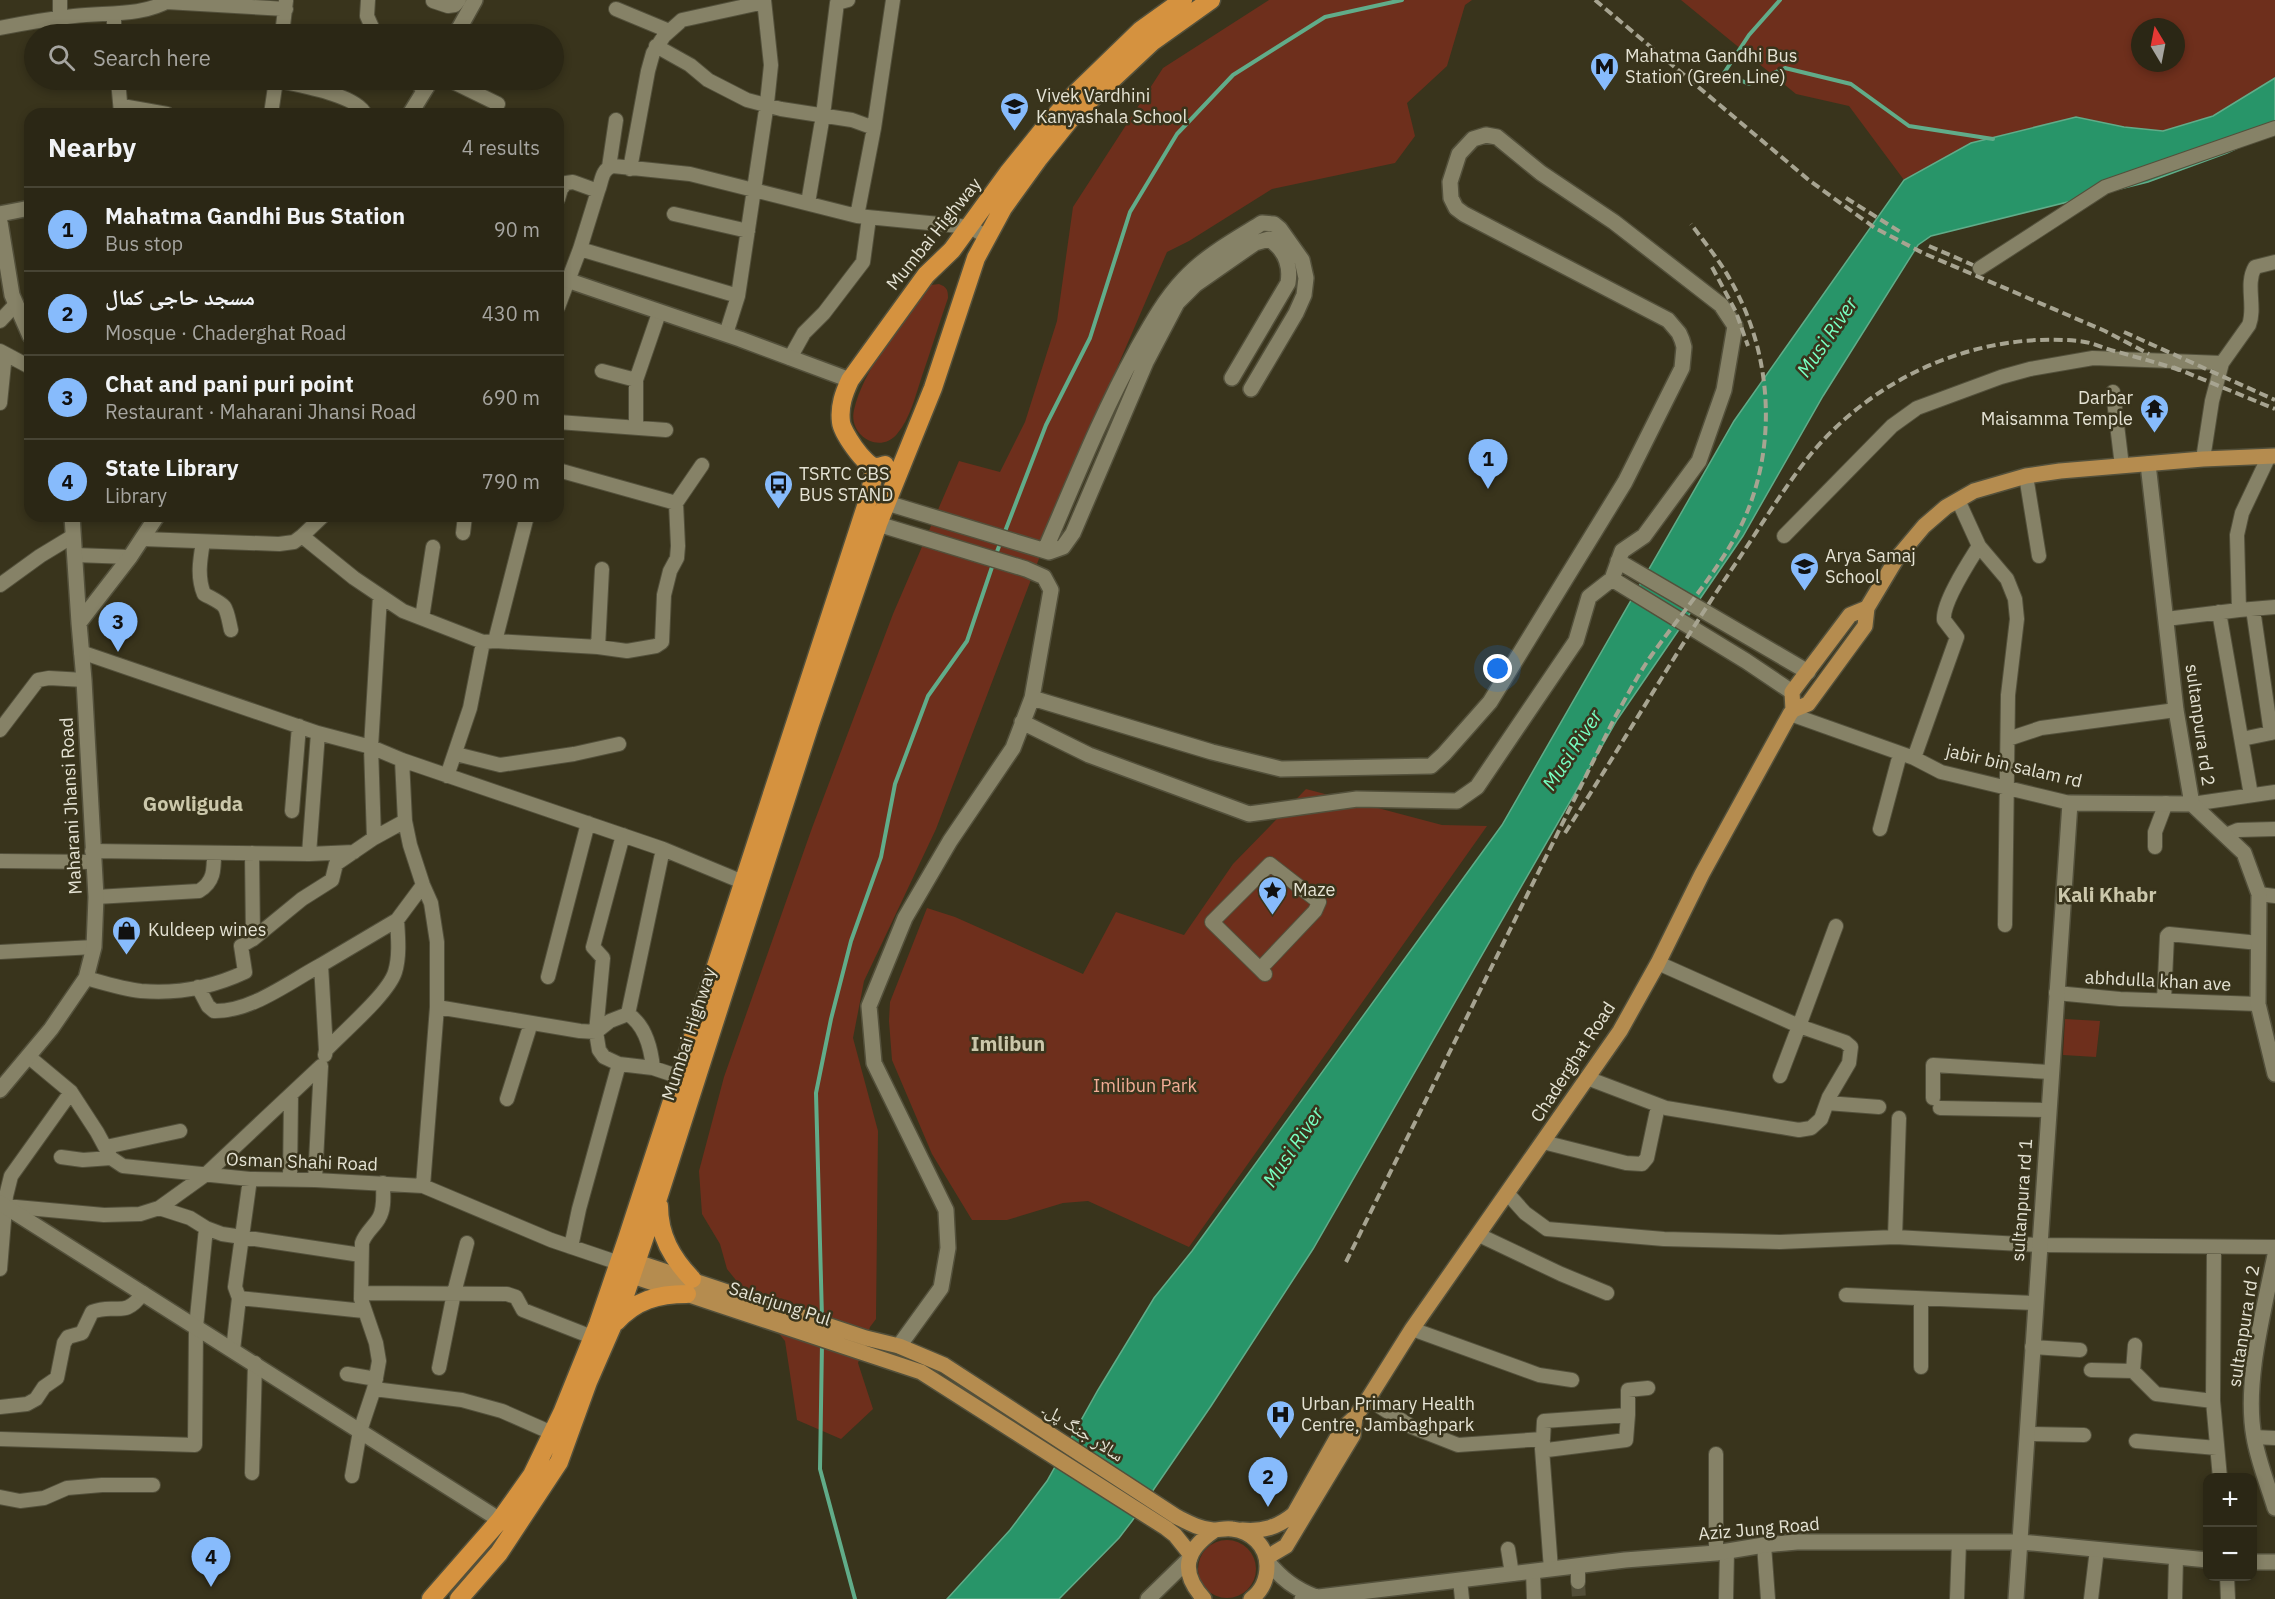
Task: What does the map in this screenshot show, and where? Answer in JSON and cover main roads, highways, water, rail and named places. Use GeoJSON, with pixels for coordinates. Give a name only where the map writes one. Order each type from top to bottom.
{"type":"FeatureCollection","features":[{"type":"Feature","properties":{"kind":"highway","name":"Mumbai Highway"},"geometry":{"type":"LineString","coordinates":[[431,1599],[500,1520],[532,1475],[624,1265],[659,1195],[750,885],[864,513],[875,466],[869,464],[854,447],[841,424],[842,399],[850,380],[926,275],[952,250],[1046,126],[1075,94],[1142,30],[1183,0]]}},
{"type":"Feature","properties":{"kind":"highway","name":"Mumbai Highway"},"geometry":{"type":"LineString","coordinates":[[459,1599],[499,1553],[559,1462],[588,1382],[611,1329],[624,1265],[680,1077],[810,724],[878,524],[933,388],[976,258],[1009,200],[1072,117],[1152,42],[1211,0]]}},
{"type":"Feature","properties":{"kind":"highway"},"geometry":{"type":"LineString","coordinates":[[875,466],[887,465],[906,456]]}},
{"type":"Feature","properties":{"kind":"highway"},"geometry":{"type":"LineString","coordinates":[[611,1329],[625,1312],[644,1300],[689,1286],[665,1241],[659,1218],[659,1195]]}},
{"type":"Feature","properties":{"kind":"main road","name":"Chaderghat Road"},"geometry":{"type":"LineString","coordinates":[[1791,712],[1808,704],[1864,626],[1867,608],[1897,558],[1946,507],[1974,491],[2026,476],[2060,471],[2203,459],[2272,456]]}},
{"type":"Feature","properties":{"kind":"main road","name":"Chaderghat Road"},"geometry":{"type":"LineString","coordinates":[[1215,1530],[1228,1528],[1256,1532],[1283,1523],[1294,1514],[1342,1428],[1355,1417],[1368,1399],[1412,1329],[1620,1031],[1658,963],[1702,874],[1791,712],[1792,692],[1850,615],[1867,608]]}},
{"type":"Feature","properties":{"kind":"main road","name":"Salarjung Pul"},"geometry":{"type":"LineString","coordinates":[[624,1265],[864,1345]]}},
{"type":"Feature","properties":{"kind":"main road","name":"سالار جنگ پل۔"},"geometry":{"type":"LineString","coordinates":[[864,1345],[899,1346],[944,1365],[1177,1517],[1202,1528],[1215,1530]]}},
{"type":"Feature","properties":{"kind":"main road","name":"سالار جنگ پل۔"},"geometry":{"type":"LineString","coordinates":[[864,1345],[921,1372],[1166,1528],[1190,1556]]}},
{"type":"Feature","properties":{"kind":"main road","name":"Chaderghat Road"},"geometry":{"type":"LineString","coordinates":[[1267,1559],[1286,1546],[1353,1435],[1355,1417]]}},
{"type":"Feature","properties":{"kind":"main road"},"geometry":{"type":"LineString","coordinates":[[1204,1599],[1194,1587],[1189,1573],[1190,1556],[1199,1541],[1215,1530]]}},
{"type":"Feature","properties":{"kind":"main road"},"geometry":{"type":"LineString","coordinates":[[1242,1530],[1254,1537],[1263,1548],[1267,1559],[1264,1584],[1251,1599]]}},
{"type":"Feature","properties":{"kind":"water","name":"Musi River"},"geometry":{"type":"Polygon","coordinates":[[[2275,78],[2275,131],[2227,153],[2148,182],[1931,236],[1918,245],[1823,396],[1743,536],[1617,720],[1313,1249],[1211,1406],[1132,1521],[1119,1538],[1059,1599],[947,1599],[1010,1530],[1047,1481],[1098,1390],[1154,1298],[1192,1251],[1502,825],[1734,421],[1904,180],[1971,143],[2076,117],[2124,127],[2163,131],[2213,116],[2275,78]]]}},
{"type":"Feature","properties":{"kind":"waterway"},"geometry":{"type":"LineString","coordinates":[[1004,534],[1046,425],[1090,338],[1130,212],[1177,134],[1233,75],[1325,17],[1402,0]]}},
{"type":"Feature","properties":{"kind":"waterway"},"geometry":{"type":"LineString","coordinates":[[1780,0],[1749,35],[1724,73],[1749,84],[1785,68],[1851,84],[1909,126],[1993,139]]}},
{"type":"Feature","properties":{"kind":"waterway"},"geometry":{"type":"LineString","coordinates":[[995,557],[1001,541]]}},
{"type":"Feature","properties":{"kind":"waterway"},"geometry":{"type":"LineString","coordinates":[[822,1318],[816,1093],[831,1019],[851,941],[881,857],[895,784],[928,696],[967,641],[993,564]]}},
{"type":"Feature","properties":{"kind":"waterway"},"geometry":{"type":"LineString","coordinates":[[822,1343],[820,1469],[855,1599]]}},
{"type":"Feature","properties":{"kind":"tunnel"},"geometry":{"type":"LineString","coordinates":[[1578,1582],[1579,1599]]}},
{"type":"Feature","properties":{"kind":"railway"},"geometry":{"type":"LineString","coordinates":[[1595,0],[1810,181],[1875,228],[1923,253],[2105,331],[2149,354]]}},
{"type":"Feature","properties":{"kind":"railway"},"geometry":{"type":"LineString","coordinates":[[1846,198],[1902,233]]}},
{"type":"Feature","properties":{"kind":"railway"},"geometry":{"type":"LineString","coordinates":[[1346,1262],[1614,719],[1646,664],[1724,556],[1748,511],[1758,479],[1764,446],[1766,412],[1764,379],[1747,314],[1718,260],[1691,224]]}},
{"type":"Feature","properties":{"kind":"railway"},"geometry":{"type":"LineString","coordinates":[[1929,246],[1973,265]]}},
{"type":"Feature","properties":{"kind":"railway"},"geometry":{"type":"LineString","coordinates":[[1712,267],[1736,312],[1748,346]]}},
{"type":"Feature","properties":{"kind":"railway"},"geometry":{"type":"LineString","coordinates":[[2124,332],[2275,400]]}},
{"type":"Feature","properties":{"kind":"railway"},"geometry":{"type":"LineString","coordinates":[[1565,833],[1694,627],[1789,484],[1807,459],[1833,430],[1862,405],[1894,383],[1928,366],[1965,353],[2002,344],[2040,340],[2084,342],[2179,370]]}},
{"type":"Feature","properties":{"kind":"railway"},"geometry":{"type":"LineString","coordinates":[[2173,367],[2275,409]]}},
{"type":"Feature","properties":{"kind":"place","name":"Mahatma Gandhi Bus Station (Green Line)"},"geometry":{"type":"Point","coordinates":[1604,92]}},
{"type":"Feature","properties":{"kind":"place","name":"Vivek Vardhini Kanyashala School"},"geometry":{"type":"Point","coordinates":[1015,132]}},
{"type":"Feature","properties":{"kind":"place","name":"Darbar Maisamma Temple"},"geometry":{"type":"Point","coordinates":[2154,434]}},
{"type":"Feature","properties":{"kind":"place","name":"Mahatma Gandhi Bus Station"},"geometry":{"type":"Point","coordinates":[1488,489]}},
{"type":"Feature","properties":{"kind":"place","name":"TSRTC CBS BUS STAND"},"geometry":{"type":"Point","coordinates":[778,510]}},
{"type":"Feature","properties":{"kind":"place","name":"Arya Samaj School"},"geometry":{"type":"Point","coordinates":[1804,592]}},
{"type":"Feature","properties":{"kind":"place","name":"Chat and pani puri point"},"geometry":{"type":"Point","coordinates":[118,652]}},
{"type":"Feature","properties":{"kind":"place","name":"Maze"},"geometry":{"type":"Point","coordinates":[1272,916]}},
{"type":"Feature","properties":{"kind":"place","name":"Kuldeep wines"},"geometry":{"type":"Point","coordinates":[127,956]}},
{"type":"Feature","properties":{"kind":"place","name":"Urban Primary Health Centre, Jambaghpark"},"geometry":{"type":"Point","coordinates":[1280,1440]}},
{"type":"Feature","properties":{"kind":"place","name":"مسجد حاجی کمال"},"geometry":{"type":"Point","coordinates":[1268,1507]}},
{"type":"Feature","properties":{"kind":"place","name":"State Library"},"geometry":{"type":"Point","coordinates":[211,1587]}},
{"type":"Feature","properties":{"kind":"district","name":"Gowliguda"},"geometry":{"type":"Point","coordinates":[193,804]}},
{"type":"Feature","properties":{"kind":"district","name":"Kali Khabr"},"geometry":{"type":"Point","coordinates":[2107,895]}},
{"type":"Feature","properties":{"kind":"district","name":"Imlibun"},"geometry":{"type":"Point","coordinates":[1008,1044]}},
{"type":"Feature","properties":{"kind":"park label","name":"Imlibun Park"},"geometry":{"type":"Point","coordinates":[1145,1086]}}]}
